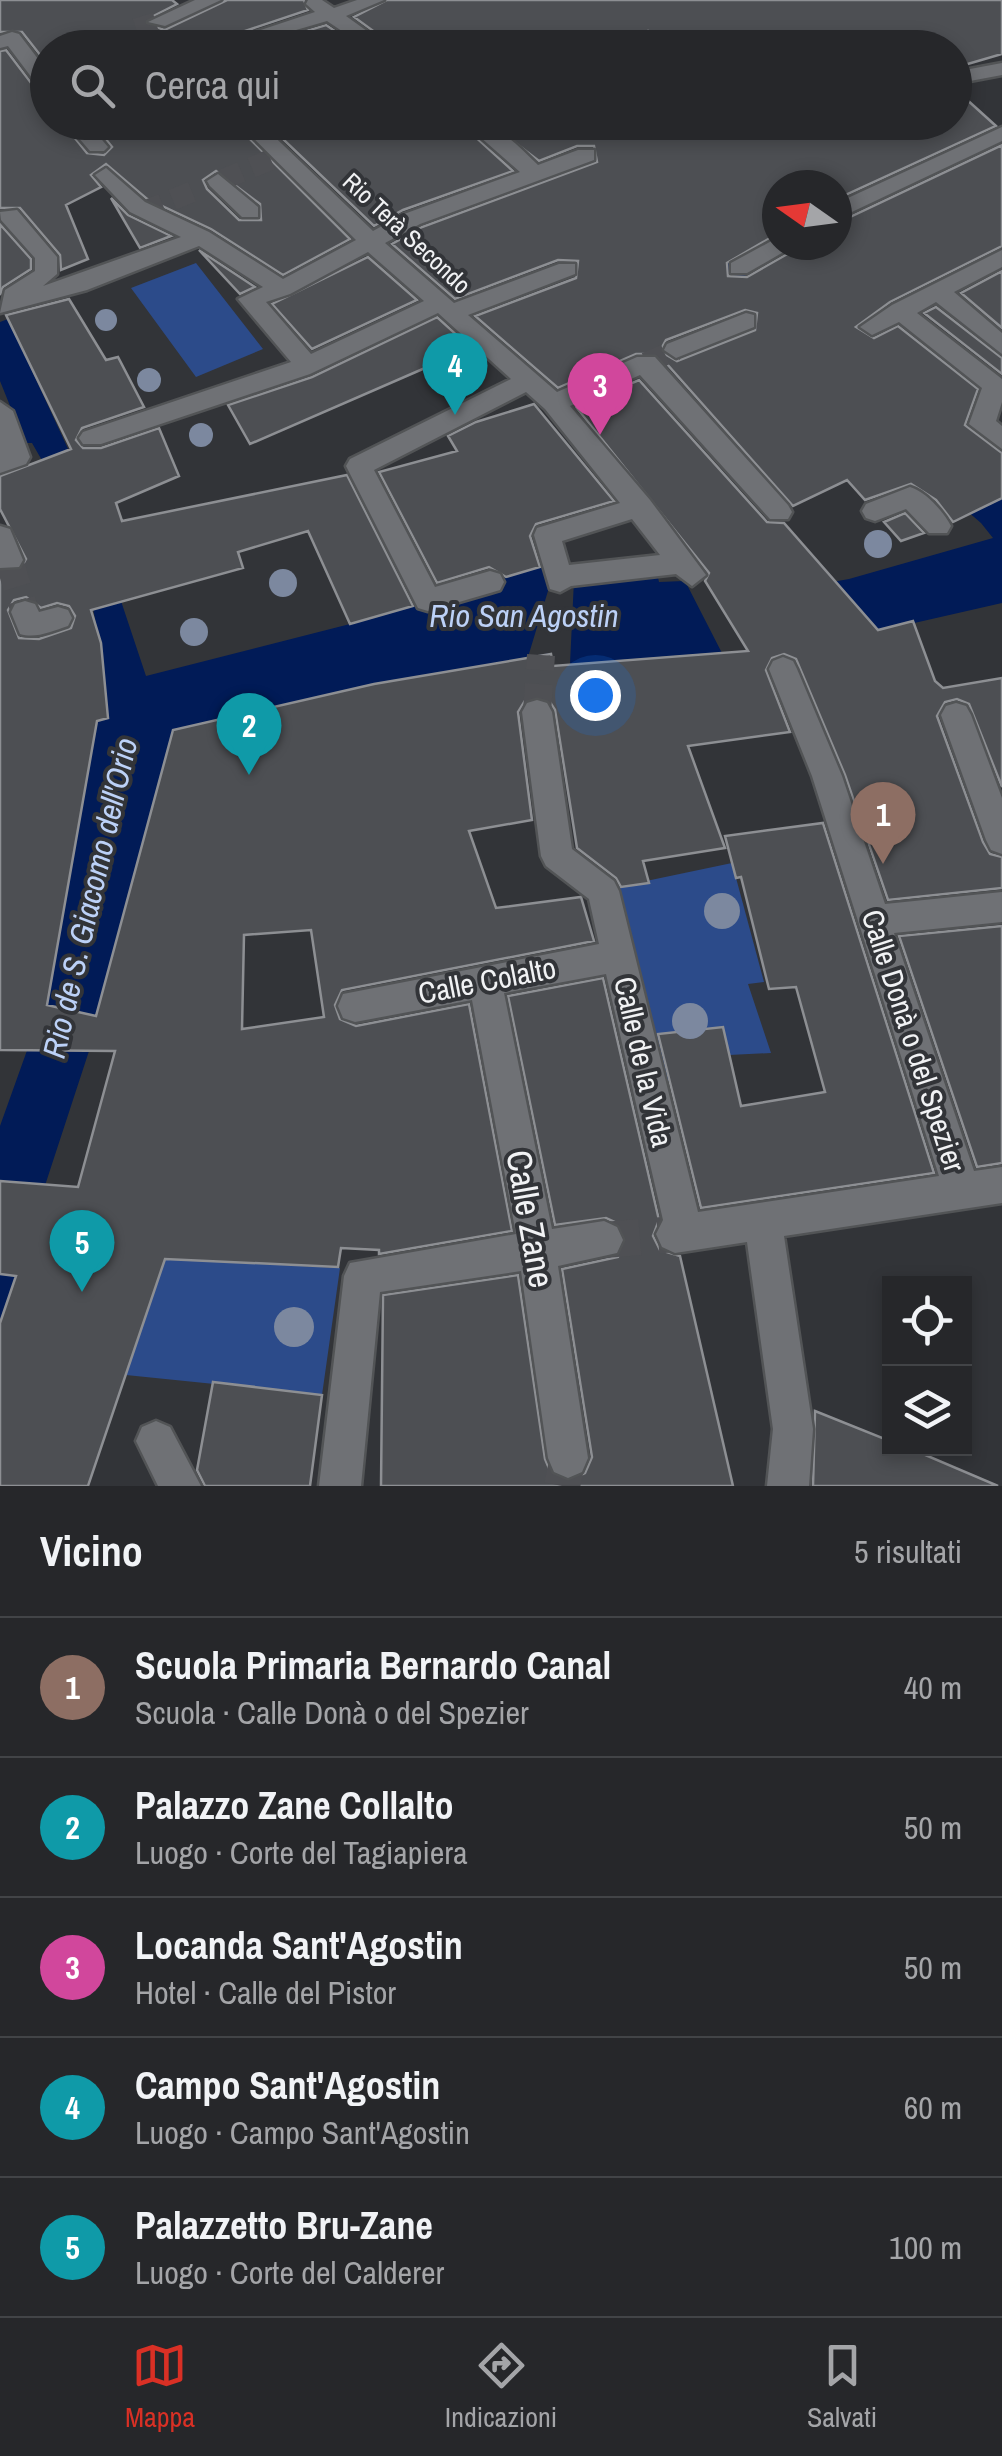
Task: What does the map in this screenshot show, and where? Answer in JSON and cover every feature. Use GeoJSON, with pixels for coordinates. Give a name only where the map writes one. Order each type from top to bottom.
{"type":"FeatureCollection","features":[{"type":"Feature","properties":{"kind":"street"},"geometry":{"type":"LineString","coordinates":[[158,22],[212,0]]}},
{"type":"Feature","properties":{"kind":"street"},"geometry":{"type":"LineString","coordinates":[[308,0],[354,30]]}},
{"type":"Feature","properties":{"kind":"street"},"geometry":{"type":"LineString","coordinates":[[276,30],[374,0]]}},
{"type":"Feature","properties":{"kind":"street"},"geometry":{"type":"LineString","coordinates":[[0,42],[12,38],[30,62]]}},
{"type":"Feature","properties":{"kind":"street"},"geometry":{"type":"LineString","coordinates":[[972,75],[1002,69]]}},
{"type":"Feature","properties":{"kind":"street"},"geometry":{"type":"LineString","coordinates":[[852,205],[1002,134]]}},
{"type":"Feature","properties":{"kind":"street"},"geometry":{"type":"LineString","coordinates":[[91,140],[97,147]]}},
{"type":"Feature","properties":{"kind":"street","name":"Rio Terà Secondo"},"geometry":{"type":"LineString","coordinates":[[266,140],[372,243],[554,404],[641,507],[688,569],[560,579],[547,534],[641,507]]}},
{"type":"Feature","properties":{"kind":"street"},"geometry":{"type":"LineString","coordinates":[[500,140],[532,172]]}},
{"type":"Feature","properties":{"kind":"street"},"geometry":{"type":"LineString","coordinates":[[250,299],[284,288],[412,219],[586,155]]}},
{"type":"Feature","properties":{"kind":"street"},"geometry":{"type":"LineString","coordinates":[[106,175],[122,198],[143,212],[201,237],[284,288]]}},
{"type":"Feature","properties":{"kind":"street"},"geometry":{"type":"LineString","coordinates":[[196,190],[220,180],[250,212]]}},
{"type":"Feature","properties":{"kind":"street"},"geometry":{"type":"LineString","coordinates":[[143,212],[177,246]]}},
{"type":"Feature","properties":{"kind":"street"},"geometry":{"type":"LineString","coordinates":[[0,304],[46,274],[46,258],[9,216]]}},
{"type":"Feature","properties":{"kind":"street"},"geometry":{"type":"LineString","coordinates":[[0,304],[79,285],[201,237]]}},
{"type":"Feature","properties":{"kind":"street"},"geometry":{"type":"LineString","coordinates":[[739,268],[762,255]]}},
{"type":"Feature","properties":{"kind":"street"},"geometry":{"type":"LineString","coordinates":[[872,327],[1002,257]]}},
{"type":"Feature","properties":{"kind":"street"},"geometry":{"type":"LineString","coordinates":[[92,438],[307,365],[447,307],[567,269]]}},
{"type":"Feature","properties":{"kind":"street"},"geometry":{"type":"LineString","coordinates":[[250,299],[256,272]]}},
{"type":"Feature","properties":{"kind":"street"},"geometry":{"type":"LineString","coordinates":[[938,291],[1002,346]]}},
{"type":"Feature","properties":{"kind":"street"},"geometry":{"type":"LineString","coordinates":[[250,299],[307,365]]}},
{"type":"Feature","properties":{"kind":"street"},"geometry":{"type":"LineString","coordinates":[[900,311],[995,386],[982,424],[1002,440]]}},
{"type":"Feature","properties":{"kind":"street"},"geometry":{"type":"LineString","coordinates":[[676,350],[746,322]]}},
{"type":"Feature","properties":{"kind":"street"},"geometry":{"type":"LineString","coordinates":[[554,404],[645,363],[780,512]]}},
{"type":"Feature","properties":{"kind":"street"},"geometry":{"type":"LineString","coordinates":[[490,582],[428,600],[359,466],[528,381]]}},
{"type":"Feature","properties":{"kind":"street"},"geometry":{"type":"LineString","coordinates":[[0,411],[9,461]]}},
{"type":"Feature","properties":{"kind":"street"},"geometry":{"type":"LineString","coordinates":[[875,511],[910,497],[938,526]]}},
{"type":"Feature","properties":{"kind":"street"},"geometry":{"type":"LineString","coordinates":[[25,612],[30,626],[58,618]]}},
{"type":"Feature","properties":{"kind":"street","name":"Calle Donà o del Spezier"},"geometry":{"type":"LineString","coordinates":[[783,669],[827,776],[962,1188]]}},
{"type":"Feature","properties":{"kind":"street","name":"Calle de la Vida"},"geometry":{"type":"LineString","coordinates":[[536,712],[557,856],[603,891],[686,1232],[764,1221]]}},
{"type":"Feature","properties":{"kind":"street"},"geometry":{"type":"LineString","coordinates":[[956,715],[1002,840]]}},
{"type":"Feature","properties":{"kind":"street"},"geometry":{"type":"LineString","coordinates":[[874,920],[1002,907]]}},
{"type":"Feature","properties":{"kind":"street","name":"Calle Colalto"},"geometry":{"type":"LineString","coordinates":[[355,1006],[618,956]]}},
{"type":"Feature","properties":{"kind":"street","name":"Calle Zane"},"geometry":{"type":"LineString","coordinates":[[485,981],[538,1248],[568,1458]]}},
{"type":"Feature","properties":{"kind":"street"},"geometry":{"type":"LineString","coordinates":[[788,1486],[793,1429],[764,1221],[962,1188],[1002,1185]]}},
{"type":"Feature","properties":{"kind":"street"},"geometry":{"type":"LineString","coordinates":[[340,1486],[364,1276],[604,1240]]}},
{"type":"Feature","properties":{"kind":"street"},"geometry":{"type":"LineString","coordinates":[[156,1440],[180,1486]]}},
{"type":"Feature","properties":{"kind":"shaded area"},"geometry":{"type":"Polygon","coordinates":[[[196,263],[263,349],[196,377],[131,288],[196,263]]]}},
{"type":"Feature","properties":{"kind":"shaded area"},"geometry":{"type":"Polygon","coordinates":[[[732,863],[764,982],[748,984],[771,1053],[729,1055],[723,1027],[705,1073],[658,1083],[608,889],[732,863]]]}},
{"type":"Feature","properties":{"kind":"shaded area"},"geometry":{"type":"Polygon","coordinates":[[[167,1253],[227,1262],[340,1268],[322,1395],[126,1375],[167,1253]]]}},
{"type":"Feature","properties":{"kind":"water"},"geometry":{"type":"Polygon","coordinates":[[[604,140],[632,140],[668,193],[814,141],[788,170],[762,170],[762,198],[718,247],[829,362],[1002,498],[1002,603],[787,652],[723,652],[570,664],[550,653],[328,694],[173,730],[89,1051],[0,1323],[0,1126],[44,1003],[0,751],[108,717],[100,646],[86,576],[64,507],[32,443],[25,443],[0,381],[0,322],[8,319],[69,451],[87,448],[121,601],[146,676],[350,624],[546,565],[575,585],[611,582],[611,573],[657,573],[659,582],[684,581],[699,572],[718,602],[849,579],[993,538],[981,523],[749,323],[591,156],[607,151],[604,140]]]}},
{"type":"Feature","properties":{"kind":"pier"},"geometry":{"type":"Polygon","coordinates":[[[699,572],[718,602],[724,601],[787,657],[724,657],[683,577],[699,572]]]}},
{"type":"Feature","properties":{"kind":"pier"},"geometry":{"type":"Polygon","coordinates":[[[574,580],[570,664],[561,665],[550,653],[528,657],[551,581],[574,580]]]}},
{"type":"Feature","properties":{"kind":"building"},"geometry":{"type":"Polygon","coordinates":[[[0,0],[172,0],[177,4],[144,21],[164,30],[30,30],[30,42],[22,32],[0,32],[0,0]]]}},
{"type":"Feature","properties":{"kind":"building"},"geometry":{"type":"Polygon","coordinates":[[[227,0],[304,0],[308,10],[248,30],[164,30],[227,0]]]}},
{"type":"Feature","properties":{"kind":"building"},"geometry":{"type":"Polygon","coordinates":[[[387,0],[1002,0],[1002,54],[972,63],[972,30],[372,30],[354,17],[387,0]]]}},
{"type":"Feature","properties":{"kind":"building"},"geometry":{"type":"Polygon","coordinates":[[[6,50],[30,82],[30,140],[77,140],[87,153],[104,155],[112,147],[106,140],[251,140],[350,239],[283,275],[211,229],[147,199],[106,164],[91,175],[101,187],[66,205],[88,259],[61,270],[60,255],[20,208],[0,208],[0,51],[6,50]],[[216,171],[203,180],[207,189],[239,220],[261,220],[260,204],[216,171]]]}},
{"type":"Feature","properties":{"kind":"building"},"geometry":{"type":"Polygon","coordinates":[[[972,104],[996,126],[972,137],[972,104]]]}},
{"type":"Feature","properties":{"kind":"building"},"geometry":{"type":"Polygon","coordinates":[[[284,140],[479,140],[513,171],[403,210],[374,226],[284,140]]]}},
{"type":"Feature","properties":{"kind":"building"},"geometry":{"type":"Polygon","coordinates":[[[512,140],[966,140],[852,192],[852,170],[762,170],[762,243],[727,263],[728,276],[747,277],[777,260],[852,260],[852,216],[1002,145],[1002,246],[890,302],[856,327],[874,338],[898,326],[978,389],[965,425],[1002,453],[1002,498],[953,522],[936,500],[911,484],[865,500],[847,480],[793,506],[658,354],[636,354],[558,388],[475,316],[576,278],[578,261],[558,260],[455,299],[392,244],[422,227],[597,162],[594,146],[577,146],[539,161],[512,140]],[[745,310],[666,340],[660,351],[677,361],[755,330],[757,313],[745,310]]]}},
{"type":"Feature","properties":{"kind":"building"},"geometry":{"type":"Polygon","coordinates":[[[111,198],[128,215],[171,236],[140,248],[111,198]]]}},
{"type":"Feature","properties":{"kind":"building"},"geometry":{"type":"Polygon","coordinates":[[[0,224],[31,259],[31,269],[3,287],[0,295],[0,224]]]}},
{"type":"Feature","properties":{"kind":"building"},"geometry":{"type":"Polygon","coordinates":[[[199,250],[255,287],[240,294],[199,250]]]}},
{"type":"Feature","properties":{"kind":"building"},"geometry":{"type":"Polygon","coordinates":[[[368,257],[417,300],[312,349],[272,304],[368,257]]]}},
{"type":"Feature","properties":{"kind":"building"},"geometry":{"type":"Polygon","coordinates":[[[1002,271],[1002,328],[961,293],[1002,271]]]}},
{"type":"Feature","properties":{"kind":"building"},"geometry":{"type":"Polygon","coordinates":[[[69,299],[106,360],[118,357],[144,407],[82,428],[76,440],[83,448],[101,448],[159,428],[179,476],[116,503],[122,521],[347,475],[413,606],[350,624],[308,531],[238,552],[243,568],[91,610],[101,643],[108,718],[97,721],[47,1005],[96,1016],[173,730],[374,684],[551,654],[553,666],[748,651],[705,581],[709,573],[576,407],[639,380],[767,522],[784,523],[878,630],[913,621],[935,681],[943,688],[1002,678],[1002,787],[969,704],[957,699],[945,702],[937,716],[983,842],[990,854],[1002,857],[1002,888],[888,900],[845,775],[796,659],[784,654],[772,658],[766,670],[790,732],[688,746],[725,848],[643,861],[649,883],[621,887],[616,878],[577,848],[555,710],[548,699],[526,699],[518,712],[532,820],[469,831],[496,908],[581,897],[594,941],[342,990],[335,1005],[340,1019],[356,1026],[469,1004],[512,1231],[379,1254],[379,1250],[341,1248],[338,1267],[165,1259],[88,1486],[0,1486],[0,1323],[16,1276],[0,1274],[0,1181],[78,1187],[115,1051],[0,1050],[0,572],[19,571],[26,559],[0,509],[0,476],[71,449],[6,315],[69,299]],[[26,597],[14,600],[8,610],[19,638],[39,639],[71,628],[75,616],[69,606],[57,603],[41,608],[26,597]],[[311,930],[244,935],[242,1029],[324,1017],[311,930]]]}},
{"type":"Feature","properties":{"kind":"building"},"geometry":{"type":"Polygon","coordinates":[[[936,307],[1002,358],[1002,374],[924,313],[936,307]]]}},
{"type":"Feature","properties":{"kind":"building"},"geometry":{"type":"Polygon","coordinates":[[[437,317],[471,348],[250,444],[228,405],[312,377],[437,317]]]}},
{"type":"Feature","properties":{"kind":"building"},"geometry":{"type":"Polygon","coordinates":[[[534,404],[614,501],[536,524],[530,536],[540,567],[506,577],[489,567],[437,583],[379,472],[457,451],[448,436],[476,422],[534,404]]]}},
{"type":"Feature","properties":{"kind":"building"},"geometry":{"type":"Polygon","coordinates":[[[905,513],[924,533],[901,541],[884,522],[905,513]]]}},
{"type":"Feature","properties":{"kind":"building"},"geometry":{"type":"Polygon","coordinates":[[[823,823],[934,1173],[701,1208],[658,1034],[723,1027],[741,1106],[825,1092],[796,987],[769,989],[741,877],[736,878],[725,836],[823,823]]]}},
{"type":"Feature","properties":{"kind":"building"},"geometry":{"type":"Polygon","coordinates":[[[1002,926],[1002,1163],[977,1167],[899,936],[1002,926]]]}},
{"type":"Feature","properties":{"kind":"building"},"geometry":{"type":"Polygon","coordinates":[[[603,978],[659,1220],[653,1236],[660,1250],[680,1256],[733,1486],[381,1486],[383,1295],[518,1275],[545,1459],[551,1473],[567,1481],[585,1473],[592,1457],[562,1269],[618,1257],[626,1238],[619,1224],[606,1218],[555,1225],[508,996],[603,978]]]}},
{"type":"Feature","properties":{"kind":"building"},"geometry":{"type":"Polygon","coordinates":[[[213,1382],[322,1395],[310,1486],[205,1486],[197,1470],[213,1382]]]}},
{"type":"Feature","properties":{"kind":"building"},"geometry":{"type":"Polygon","coordinates":[[[815,1411],[882,1438],[882,1456],[928,1456],[998,1486],[813,1486],[815,1411]]]}},
{"type":"Feature","properties":{"kind":"tunnel"},"geometry":{"type":"LineString","coordinates":[[136,29],[158,22]]}},
{"type":"Feature","properties":{"kind":"tunnel"},"geometry":{"type":"LineString","coordinates":[[222,180],[284,154]]}},
{"type":"Feature","properties":{"kind":"tunnel"},"geometry":{"type":"LineString","coordinates":[[143,212],[196,190]]}},
{"type":"Feature","properties":{"kind":"tunnel"},"geometry":{"type":"LineString","coordinates":[[646,363],[676,350]]}},
{"type":"Feature","properties":{"kind":"tunnel"},"geometry":{"type":"LineString","coordinates":[[9,560],[25,612]]}},
{"type":"Feature","properties":{"kind":"tunnel"},"geometry":{"type":"LineString","coordinates":[[537,712],[541,655]]}},
{"type":"Feature","properties":{"kind":"tunnel"},"geometry":{"type":"LineString","coordinates":[[604,1240],[675,1234]]}},
{"type":"Feature","properties":{"kind":"tunnel"},"geometry":{"type":"LineString","coordinates":[[562,1486],[568,1458]]}},
{"type":"Feature","properties":{"kind":"place","name":"Campo Sant'Agostin"},"geometry":{"type":"Point","coordinates":[455,415]}},
{"type":"Feature","properties":{"kind":"place","name":"Locanda Sant'Agostin"},"geometry":{"type":"Point","coordinates":[600,435]}},
{"type":"Feature","properties":{"kind":"place","name":"Palazzo Zane Collalto"},"geometry":{"type":"Point","coordinates":[249,775]}},
{"type":"Feature","properties":{"kind":"place","name":"Scuola Primaria Bernardo Canal"},"geometry":{"type":"Point","coordinates":[883,864]}},
{"type":"Feature","properties":{"kind":"place","name":"Palazzetto Bru-Zane"},"geometry":{"type":"Point","coordinates":[82,1292]}},
{"type":"Feature","properties":{"kind":"water label","name":"Rio San Agostin"},"geometry":{"type":"Point","coordinates":[524,616]}},
{"type":"Feature","properties":{"kind":"water label","name":"Rio de S. Giacomo dell'Orio"},"geometry":{"type":"Point","coordinates":[90,898]}}]}
